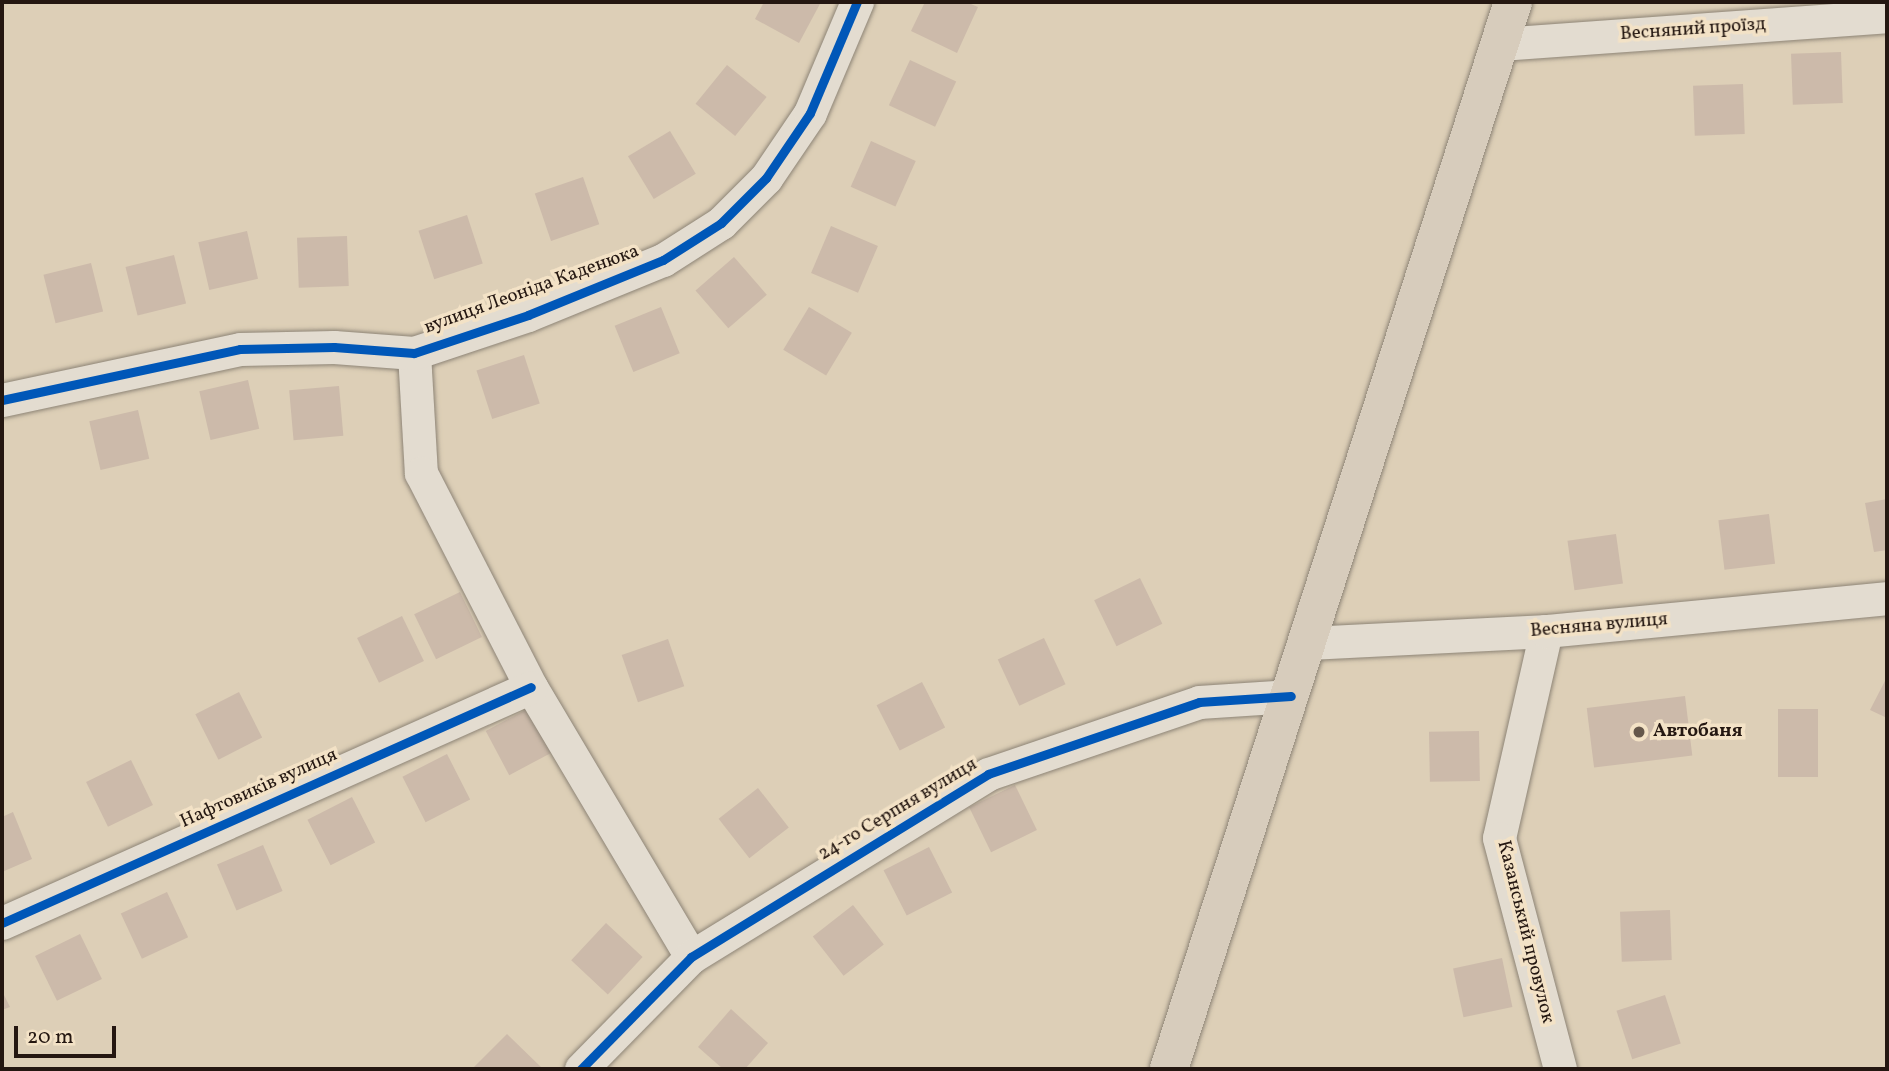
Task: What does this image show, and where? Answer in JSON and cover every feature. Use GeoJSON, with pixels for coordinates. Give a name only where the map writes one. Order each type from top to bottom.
{"type":"FeatureCollection","features":[{"type":"Feature","properties":{"kind":"highway"},"geometry":{"type":"LineString","coordinates":[[1168,1069],[1310,643],[1513,2]]}},
{"type":"Feature","properties":{"kind":"street","name":"вулиця Леоніда Каденюка"},"geometry":{"type":"LineString","coordinates":[[2,400],[240,349],[334,347],[414,353],[528,315],[663,260],[721,223],[766,178],[810,113],[857,2]]}},
{"type":"Feature","properties":{"kind":"street","name":"Весняний проїзд"},"geometry":{"type":"LineString","coordinates":[[1499,44],[1887,16]]}},
{"type":"Feature","properties":{"kind":"street"},"geometry":{"type":"LineString","coordinates":[[414,353],[421,473],[531,687],[691,957]]}},
{"type":"Feature","properties":{"kind":"street","name":"Весняна вулиця"},"geometry":{"type":"LineString","coordinates":[[1310,643],[1546,631],[1887,598]]}},
{"type":"Feature","properties":{"kind":"street","name":"Казанський провулок"},"geometry":{"type":"LineString","coordinates":[[1546,631],[1499,838],[1560,1069]]}},
{"type":"Feature","properties":{"kind":"street","name":"Нафтовиків вулиця"},"geometry":{"type":"LineString","coordinates":[[2,923],[531,687]]}},
{"type":"Feature","properties":{"kind":"street","name":"24-го Серпня вулиця"},"geometry":{"type":"LineString","coordinates":[[581,1069],[691,957],[988,774],[1199,702],[1292,696]]}},
{"type":"Feature","properties":{"kind":"building"},"geometry":{"type":"Polygon","coordinates":[[[764,2],[821,2],[799,43],[755,19],[764,2]]]}},
{"type":"Feature","properties":{"kind":"building"},"geometry":{"type":"Polygon","coordinates":[[[925,2],[966,2],[978,7],[957,53],[911,31],[925,2]]]}},
{"type":"Feature","properties":{"kind":"building"},"geometry":{"type":"Polygon","coordinates":[[[1841,52],[1843,103],[1793,105],[1791,54],[1841,52]]]}},
{"type":"Feature","properties":{"kind":"building"},"geometry":{"type":"Polygon","coordinates":[[[910,60],[956,82],[935,127],[889,105],[910,60]]]}},
{"type":"Feature","properties":{"kind":"building"},"geometry":{"type":"Polygon","coordinates":[[[727,65],[767,97],[735,136],[696,104],[727,65]]]}},
{"type":"Feature","properties":{"kind":"building"},"geometry":{"type":"Polygon","coordinates":[[[1743,84],[1745,134],[1695,136],[1693,86],[1743,84]]]}},
{"type":"Feature","properties":{"kind":"building"},"geometry":{"type":"Polygon","coordinates":[[[670,131],[696,174],[654,199],[628,156],[670,131]]]}},
{"type":"Feature","properties":{"kind":"building"},"geometry":{"type":"Polygon","coordinates":[[[871,141],[916,161],[895,207],[851,187],[871,141]]]}},
{"type":"Feature","properties":{"kind":"building"},"geometry":{"type":"Polygon","coordinates":[[[583,177],[599,224],[551,241],[535,194],[583,177]]]}},
{"type":"Feature","properties":{"kind":"building"},"geometry":{"type":"Polygon","coordinates":[[[467,215],[483,264],[434,279],[418,231],[467,215]]]}},
{"type":"Feature","properties":{"kind":"building"},"geometry":{"type":"Polygon","coordinates":[[[831,226],[878,246],[858,293],[811,273],[831,226]]]}},
{"type":"Feature","properties":{"kind":"building"},"geometry":{"type":"Polygon","coordinates":[[[247,231],[258,279],[209,290],[198,242],[247,231]]]}},
{"type":"Feature","properties":{"kind":"building"},"geometry":{"type":"Polygon","coordinates":[[[347,236],[349,286],[299,288],[297,238],[347,236]]]}},
{"type":"Feature","properties":{"kind":"building"},"geometry":{"type":"Polygon","coordinates":[[[174,255],[186,304],[138,316],[125,267],[174,255]]]}},
{"type":"Feature","properties":{"kind":"building"},"geometry":{"type":"Polygon","coordinates":[[[734,257],[767,295],[728,328],[696,290],[734,257]]]}},
{"type":"Feature","properties":{"kind":"building"},"geometry":{"type":"Polygon","coordinates":[[[91,263],[103,312],[56,323],[43,275],[91,263]]]}},
{"type":"Feature","properties":{"kind":"building"},"geometry":{"type":"Polygon","coordinates":[[[661,307],[680,353],[633,372],[615,326],[661,307]]]}},
{"type":"Feature","properties":{"kind":"building"},"geometry":{"type":"Polygon","coordinates":[[[809,307],[852,333],[826,376],[783,350],[809,307]]]}},
{"type":"Feature","properties":{"kind":"building"},"geometry":{"type":"Polygon","coordinates":[[[524,355],[540,404],[492,419],[476,370],[524,355]]]}},
{"type":"Feature","properties":{"kind":"building"},"geometry":{"type":"Polygon","coordinates":[[[248,380],[259,429],[211,440],[199,391],[248,380]]]}},
{"type":"Feature","properties":{"kind":"building"},"geometry":{"type":"Polygon","coordinates":[[[339,386],[343,436],[294,440],[289,390],[339,386]]]}},
{"type":"Feature","properties":{"kind":"building"},"geometry":{"type":"Polygon","coordinates":[[[138,410],[149,459],[101,470],[89,421],[138,410]]]}},
{"type":"Feature","properties":{"kind":"building"},"geometry":{"type":"Polygon","coordinates":[[[1887,499],[1887,550],[1874,552],[1865,503],[1887,499]]]}},
{"type":"Feature","properties":{"kind":"building"},"geometry":{"type":"Polygon","coordinates":[[[1769,514],[1775,564],[1724,570],[1718,520],[1769,514]]]}},
{"type":"Feature","properties":{"kind":"building"},"geometry":{"type":"Polygon","coordinates":[[[1616,534],[1623,584],[1574,590],[1567,541],[1616,534]]]}},
{"type":"Feature","properties":{"kind":"building"},"geometry":{"type":"Polygon","coordinates":[[[1140,578],[1162,624],[1117,646],[1094,600],[1140,578]]]}},
{"type":"Feature","properties":{"kind":"building"},"geometry":{"type":"Polygon","coordinates":[[[460,592],[482,637],[436,659],[414,614],[460,592]]]}},
{"type":"Feature","properties":{"kind":"building"},"geometry":{"type":"Polygon","coordinates":[[[402,616],[424,661],[379,683],[357,638],[402,616]]]}},
{"type":"Feature","properties":{"kind":"building"},"geometry":{"type":"Polygon","coordinates":[[[1044,638],[1066,684],[1019,706],[998,660],[1044,638]]]}},
{"type":"Feature","properties":{"kind":"building"},"geometry":{"type":"Polygon","coordinates":[[[668,639],[684,686],[638,702],[622,655],[668,639]]]}},
{"type":"Feature","properties":{"kind":"building"},"geometry":{"type":"Polygon","coordinates":[[[1887,677],[1887,718],[1870,710],[1887,677]]]}},
{"type":"Feature","properties":{"kind":"building"},"geometry":{"type":"Polygon","coordinates":[[[922,682],[945,727],[900,751],[877,705],[922,682]]]}},
{"type":"Feature","properties":{"kind":"building"},"geometry":{"type":"Polygon","coordinates":[[[239,692],[262,737],[218,760],[195,714],[239,692]]]}},
{"type":"Feature","properties":{"kind":"building","name":"Автобаня"},"geometry":{"type":"Polygon","coordinates":[[[1685,696],[1692,756],[1594,768],[1587,708],[1685,696]]]}},
{"type":"Feature","properties":{"kind":"building"},"geometry":{"type":"Polygon","coordinates":[[[529,708],[552,752],[509,775],[486,731],[529,708]]]}},
{"type":"Feature","properties":{"kind":"building"},"geometry":{"type":"Polygon","coordinates":[[[1778,709],[1818,709],[1818,777],[1778,777],[1778,709]]]}},
{"type":"Feature","properties":{"kind":"building"},"geometry":{"type":"Polygon","coordinates":[[[1479,731],[1480,781],[1430,782],[1429,732],[1479,731]]]}},
{"type":"Feature","properties":{"kind":"building"},"geometry":{"type":"Polygon","coordinates":[[[447,754],[470,799],[426,822],[402,777],[447,754]]]}},
{"type":"Feature","properties":{"kind":"building"},"geometry":{"type":"Polygon","coordinates":[[[131,760],[153,805],[108,827],[86,782],[131,760]]]}},
{"type":"Feature","properties":{"kind":"building"},"geometry":{"type":"Polygon","coordinates":[[[1015,785],[1037,830],[991,852],[969,807],[1015,785]]]}},
{"type":"Feature","properties":{"kind":"building"},"geometry":{"type":"Polygon","coordinates":[[[758,788],[789,827],[749,858],[719,819],[758,788]]]}},
{"type":"Feature","properties":{"kind":"building"},"geometry":{"type":"Polygon","coordinates":[[[352,797],[375,842],[331,865],[307,820],[352,797]]]}},
{"type":"Feature","properties":{"kind":"building"},"geometry":{"type":"Polygon","coordinates":[[[13,812],[32,859],[2,872],[2,817],[13,812]]]}},
{"type":"Feature","properties":{"kind":"building"},"geometry":{"type":"Polygon","coordinates":[[[263,845],[283,891],[237,911],[217,865],[263,845]]]}},
{"type":"Feature","properties":{"kind":"building"},"geometry":{"type":"Polygon","coordinates":[[[929,847],[952,892],[907,916],[884,870],[929,847]]]}},
{"type":"Feature","properties":{"kind":"building"},"geometry":{"type":"Polygon","coordinates":[[[167,892],[188,937],[142,959],[121,914],[167,892]]]}},
{"type":"Feature","properties":{"kind":"building"},"geometry":{"type":"Polygon","coordinates":[[[853,905],[884,944],[844,976],[813,936],[853,905]]]}},
{"type":"Feature","properties":{"kind":"building"},"geometry":{"type":"Polygon","coordinates":[[[1670,910],[1672,960],[1622,962],[1620,912],[1670,910]]]}},
{"type":"Feature","properties":{"kind":"building"},"geometry":{"type":"Polygon","coordinates":[[[606,923],[643,957],[608,994],[571,960],[606,923]]]}},
{"type":"Feature","properties":{"kind":"building"},"geometry":{"type":"Polygon","coordinates":[[[80,934],[102,979],[57,1001],[35,956],[80,934]]]}},
{"type":"Feature","properties":{"kind":"building"},"geometry":{"type":"Polygon","coordinates":[[[1502,958],[1512,1007],[1463,1017],[1453,968],[1502,958]]]}},
{"type":"Feature","properties":{"kind":"building"},"geometry":{"type":"Polygon","coordinates":[[[2,991],[10,1007],[2,1010],[2,991]]]}},
{"type":"Feature","properties":{"kind":"building"},"geometry":{"type":"Polygon","coordinates":[[[1665,995],[1681,1044],[1632,1059],[1616,1011],[1665,995]]]}},
{"type":"Feature","properties":{"kind":"building"},"geometry":{"type":"Polygon","coordinates":[[[731,1009],[768,1043],[745,1069],[723,1069],[698,1047],[731,1009]]]}},
{"type":"Feature","properties":{"kind":"building"},"geometry":{"type":"Polygon","coordinates":[[[507,1034],[543,1069],[472,1069],[507,1034]]]}},
{"type":"Feature","properties":{"kind":"cycle path"},"geometry":{"type":"LineString","coordinates":[[2,400],[240,349],[334,347],[414,353],[528,315],[663,260],[721,223],[766,178],[810,113],[857,2]]}},
{"type":"Feature","properties":{"kind":"cycle path"},"geometry":{"type":"LineString","coordinates":[[2,923],[531,687]]}},
{"type":"Feature","properties":{"kind":"cycle path"},"geometry":{"type":"LineString","coordinates":[[581,1069],[691,957],[988,774],[1199,702],[1291,696]]}},
{"type":"Feature","properties":{"kind":"place","name":"Автобаня"},"geometry":{"type":"Point","coordinates":[1639,732]}}]}
